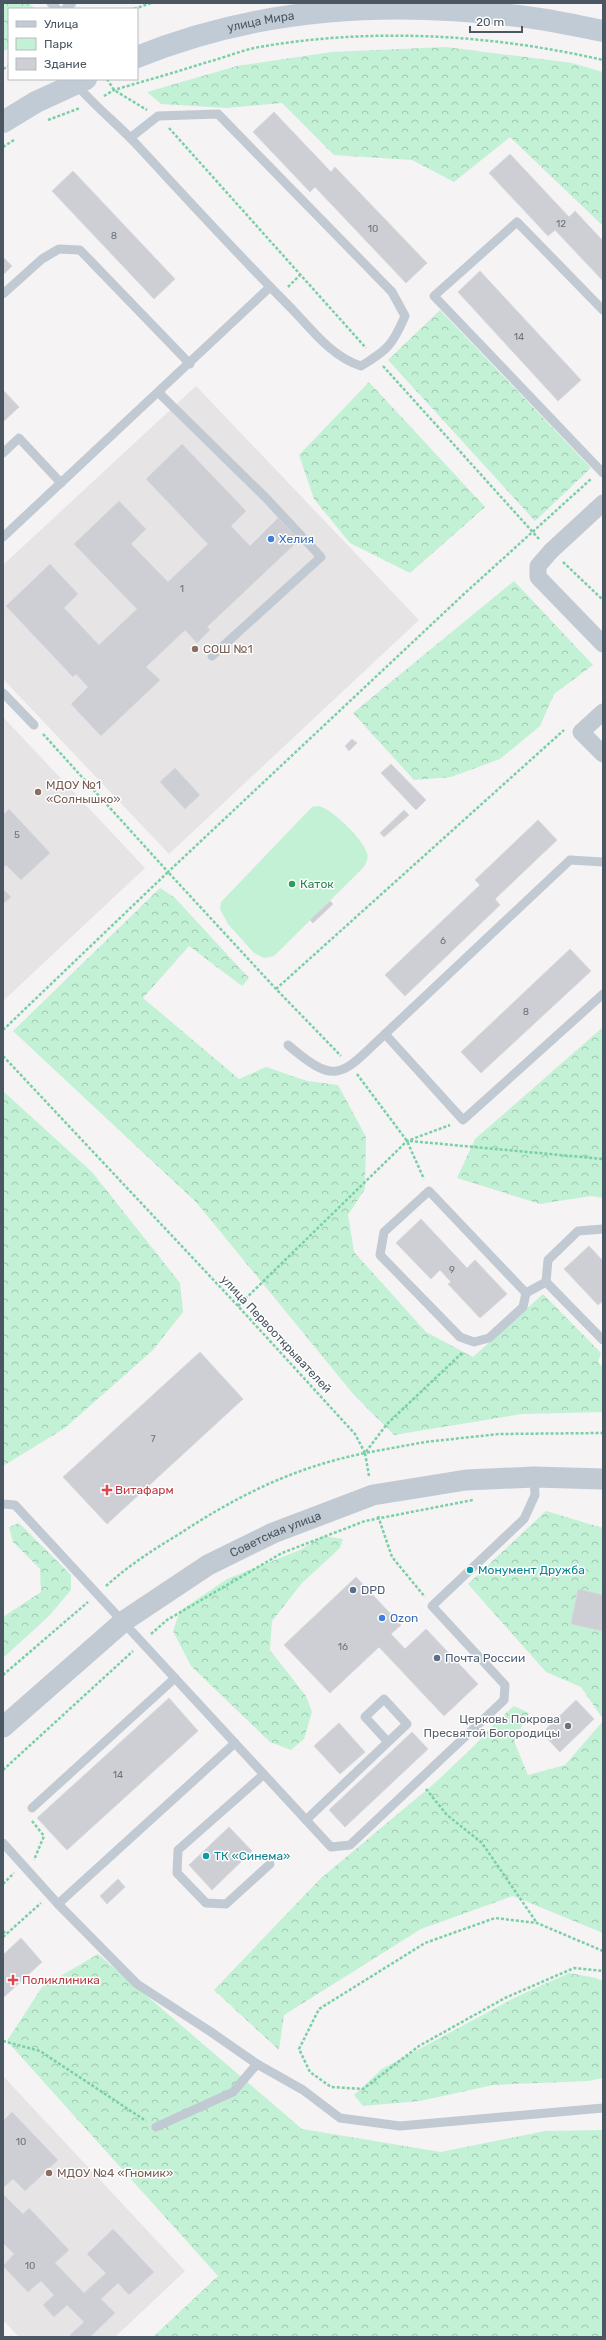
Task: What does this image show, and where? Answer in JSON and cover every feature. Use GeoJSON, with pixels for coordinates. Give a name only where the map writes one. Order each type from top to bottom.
{"type":"FeatureCollection","features":[{"type":"Feature","properties":{"kind":"main road","name":"улица Мира"},"geometry":{"type":"LineString","coordinates":[[138,57],[205,33],[324,7],[448,9],[527,17],[603,31]]}},
{"type":"Feature","properties":{"kind":"main road"},"geometry":{"type":"LineString","coordinates":[[3,122],[36,102],[81,81]]}},
{"type":"Feature","properties":{"kind":"street"},"geometry":{"type":"LineString","coordinates":[[603,503],[551,551],[538,566],[538,577],[603,644]]}},
{"type":"Feature","properties":{"kind":"street"},"geometry":{"type":"LineString","coordinates":[[603,712],[581,732],[603,754]]}},
{"type":"Feature","properties":{"kind":"street","name":"Советская улица"},"geometry":{"type":"LineString","coordinates":[[3,1727],[124,1622],[208,1565],[273,1534],[373,1495],[466,1480],[534,1477],[603,1479]]}},
{"type":"Feature","properties":{"kind":"lane"},"geometry":{"type":"LineString","coordinates":[[81,81],[92,103],[130,138],[270,287],[334,352],[348,362],[361,366],[375,358],[395,341],[405,316],[392,292],[218,114],[158,116],[130,138]]}},
{"type":"Feature","properties":{"kind":"lane"},"geometry":{"type":"LineString","coordinates":[[602,472],[434,296],[517,222],[603,310]]}},
{"type":"Feature","properties":{"kind":"lane"},"geometry":{"type":"LineString","coordinates":[[3,294],[42,259],[59,249],[80,250],[190,364]]}},
{"type":"Feature","properties":{"kind":"lane"},"geometry":{"type":"LineString","coordinates":[[3,537],[190,364],[270,287]]}},
{"type":"Feature","properties":{"kind":"lane"},"geometry":{"type":"LineString","coordinates":[[159,392],[266,498],[321,557],[212,656]]}},
{"type":"Feature","properties":{"kind":"lane"},"geometry":{"type":"LineString","coordinates":[[3,453],[19,438],[61,483]]}},
{"type":"Feature","properties":{"kind":"lane"},"geometry":{"type":"LineString","coordinates":[[3,693],[34,725]]}},
{"type":"Feature","properties":{"kind":"lane"},"geometry":{"type":"LineString","coordinates":[[288,1045],[319,1069],[340,1072],[351,1066],[570,860],[603,862]]}},
{"type":"Feature","properties":{"kind":"lane"},"geometry":{"type":"LineString","coordinates":[[385,1034],[463,1120],[603,994]]}},
{"type":"Feature","properties":{"kind":"lane"},"geometry":{"type":"LineString","coordinates":[[429,1191],[526,1292],[523,1307],[489,1338],[474,1342],[460,1337],[380,1255],[384,1232],[429,1191]]}},
{"type":"Feature","properties":{"kind":"lane"},"geometry":{"type":"LineString","coordinates":[[603,1228],[578,1231],[548,1260],[546,1282],[603,1340]]}},
{"type":"Feature","properties":{"kind":"lane"},"geometry":{"type":"LineString","coordinates":[[526,1292],[546,1282]]}},
{"type":"Feature","properties":{"kind":"lane"},"geometry":{"type":"LineString","coordinates":[[3,1504],[15,1505],[331,1847],[350,1845],[504,1700],[505,1685],[432,1606],[524,1519],[535,1495],[534,1477]]}},
{"type":"Feature","properties":{"kind":"lane"},"geometry":{"type":"LineString","coordinates":[[32,1808],[175,1678]]}},
{"type":"Feature","properties":{"kind":"lane"},"geometry":{"type":"LineString","coordinates":[[306,1820],[407,1724],[384,1699],[365,1717],[388,1742]]}},
{"type":"Feature","properties":{"kind":"lane"},"geometry":{"type":"LineString","coordinates":[[58,1904],[235,1743]]}},
{"type":"Feature","properties":{"kind":"lane"},"geometry":{"type":"LineString","coordinates":[[263,1775],[178,1850],[177,1873],[206,1903],[226,1904],[270,1864]]}},
{"type":"Feature","properties":{"kind":"lane"},"geometry":{"type":"LineString","coordinates":[[3,1843],[58,1904],[137,1984],[257,2064],[303,2090],[340,2118],[400,2126],[603,2108]]}},
{"type":"Feature","properties":{"kind":"lane"},"geometry":{"type":"LineString","coordinates":[[156,2128],[233,2092],[257,2064]]}},
{"type":"Feature","properties":{"kind":"path"},"geometry":{"type":"LineString","coordinates":[[137,8],[151,3]]}},
{"type":"Feature","properties":{"kind":"path"},"geometry":{"type":"LineString","coordinates":[[44,122],[92,103],[114,90],[253,49],[322,40],[399,36],[480,40],[561,50],[603,60]]}},
{"type":"Feature","properties":{"kind":"path"},"geometry":{"type":"LineString","coordinates":[[108,80],[114,90],[158,116],[533,533],[603,600]]}},
{"type":"Feature","properties":{"kind":"path"},"geometry":{"type":"LineString","coordinates":[[3,147],[20,136]]}},
{"type":"Feature","properties":{"kind":"path"},"geometry":{"type":"LineString","coordinates":[[3,1030],[168,872],[460,598],[602,472]]}},
{"type":"Feature","properties":{"kind":"path"},"geometry":{"type":"LineString","coordinates":[[34,725],[276,989],[351,1066],[407,1141],[429,1191]]}},
{"type":"Feature","properties":{"kind":"path"},"geometry":{"type":"LineString","coordinates":[[276,989],[568,727]]}},
{"type":"Feature","properties":{"kind":"path","name":"улица Первооткрывателей"},"geometry":{"type":"LineString","coordinates":[[3,1056],[238,1306],[355,1434],[365,1453],[378,1517],[392,1557],[432,1606]]}},
{"type":"Feature","properties":{"kind":"path"},"geometry":{"type":"LineString","coordinates":[[238,1306],[407,1141],[463,1120]]}},
{"type":"Feature","properties":{"kind":"path"},"geometry":{"type":"LineString","coordinates":[[407,1141],[603,1159]]}},
{"type":"Feature","properties":{"kind":"path"},"geometry":{"type":"LineString","coordinates":[[365,1453],[387,1424],[457,1358]]}},
{"type":"Feature","properties":{"kind":"path"},"geometry":{"type":"LineString","coordinates":[[3,1675],[128,1566],[203,1518],[262,1485],[332,1460],[424,1442],[498,1434],[603,1434]]}},
{"type":"Feature","properties":{"kind":"path"},"geometry":{"type":"LineString","coordinates":[[3,1770],[167,1620],[282,1553],[378,1517],[480,1499]]}},
{"type":"Feature","properties":{"kind":"path"},"geometry":{"type":"LineString","coordinates":[[419,1780],[447,1815],[482,1843],[537,1923]]}},
{"type":"Feature","properties":{"kind":"path"},"geometry":{"type":"LineString","coordinates":[[30,1872],[44,1836],[32,1822],[32,1808]]}},
{"type":"Feature","properties":{"kind":"path"},"geometry":{"type":"LineString","coordinates":[[3,1937],[50,1895]]}},
{"type":"Feature","properties":{"kind":"path"},"geometry":{"type":"LineString","coordinates":[[603,1951],[537,1923],[495,1918],[424,1943],[319,2008],[299,2048],[310,2072],[331,2087],[363,2090],[419,2046],[505,1998],[574,1968],[603,1971]]}},
{"type":"Feature","properties":{"kind":"path"},"geometry":{"type":"LineString","coordinates":[[3,1931],[6,1934]]}},
{"type":"Feature","properties":{"kind":"path"},"geometry":{"type":"LineString","coordinates":[[3,2041],[40,2051],[156,2128]]}},
{"type":"Feature","properties":{"kind":"shaded area","name":"СОШ №1"},"geometry":{"type":"Polygon","coordinates":[[[196,386],[419,620],[169,854],[3,679],[3,565],[196,386]]]}},
{"type":"Feature","properties":{"kind":"shaded area","name":"МДОУ №1 «Солнышко»"},"geometry":{"type":"Polygon","coordinates":[[[3,717],[145,868],[3,1001],[3,717]]]}},
{"type":"Feature","properties":{"kind":"shaded area","name":"МДОУ №4 «Гномик»"},"geometry":{"type":"Polygon","coordinates":[[[3,2076],[185,2271],[115,2337],[19,2337],[3,2320],[3,2076]]]}},
{"type":"Feature","properties":{"kind":"green space"},"geometry":{"type":"Polygon","coordinates":[[[3,3],[29,3],[34,8],[8,8],[8,49],[3,52],[3,3]]]}},
{"type":"Feature","properties":{"kind":"green space"},"geometry":{"type":"Polygon","coordinates":[[[446,47],[572,63],[603,72],[603,226],[510,137],[454,182],[412,160],[334,155],[282,103],[227,108],[161,104],[147,92],[237,66],[332,52],[446,47]]]}},
{"type":"Feature","properties":{"kind":"green space"},"geometry":{"type":"Polygon","coordinates":[[[440,310],[591,468],[535,521],[388,360],[440,310]]]}},
{"type":"Feature","properties":{"kind":"green space"},"geometry":{"type":"Polygon","coordinates":[[[369,382],[485,507],[410,573],[350,543],[314,499],[299,455],[369,382]]]}},
{"type":"Feature","properties":{"kind":"green space"},"geometry":{"type":"Polygon","coordinates":[[[514,581],[593,665],[554,694],[540,726],[500,759],[451,777],[414,780],[353,713],[514,581]]]}},
{"type":"Feature","properties":{"kind":"green space","name":"Каток"},"geometry":{"type":"Polygon","coordinates":[[[319,806],[332,813],[354,833],[360,840],[368,855],[367,860],[363,868],[274,956],[264,958],[254,953],[228,924],[220,909],[221,902],[312,807],[319,806]]]}},
{"type":"Feature","properties":{"kind":"green space"},"geometry":{"type":"Polygon","coordinates":[[[160,888],[174,897],[249,978],[242,986],[189,946],[143,998],[239,1079],[266,1067],[307,1081],[338,1085],[366,1137],[365,1189],[348,1215],[354,1252],[426,1332],[473,1357],[543,1294],[601,1353],[598,1362],[603,1367],[603,1412],[522,1414],[394,1435],[354,1395],[196,1202],[13,1031],[160,888]]]}},
{"type":"Feature","properties":{"kind":"green space"},"geometry":{"type":"Polygon","coordinates":[[[603,1027],[603,1198],[591,1196],[540,1204],[457,1178],[475,1139],[603,1027]]]}},
{"type":"Feature","properties":{"kind":"green space"},"geometry":{"type":"Polygon","coordinates":[[[3,1091],[92,1172],[180,1283],[183,1312],[153,1350],[65,1428],[3,1466],[3,1091]]]}},
{"type":"Feature","properties":{"kind":"green space"},"geometry":{"type":"Polygon","coordinates":[[[546,1511],[603,1528],[603,1719],[581,1687],[546,1672],[468,1584],[546,1511]]]}},
{"type":"Feature","properties":{"kind":"green space"},"geometry":{"type":"Polygon","coordinates":[[[19,1523],[71,1575],[71,1590],[49,1616],[3,1658],[3,1617],[41,1592],[40,1569],[13,1542],[9,1527],[19,1523]]]}},
{"type":"Feature","properties":{"kind":"green space"},"geometry":{"type":"Polygon","coordinates":[[[323,1536],[343,1539],[340,1548],[302,1583],[272,1621],[270,1650],[306,1696],[312,1712],[304,1739],[291,1750],[270,1742],[191,1666],[173,1631],[180,1611],[227,1579],[300,1550],[323,1536]]]}},
{"type":"Feature","properties":{"kind":"green space"},"geometry":{"type":"Polygon","coordinates":[[[514,1706],[529,1713],[514,1741],[528,1775],[565,1765],[603,1721],[603,1933],[513,1896],[421,1929],[284,2015],[279,2050],[214,1990],[320,1879],[436,1782],[514,1706]]]}},
{"type":"Feature","properties":{"kind":"green space"},"geometry":{"type":"Polygon","coordinates":[[[98,1954],[302,2129],[441,2152],[545,2131],[603,2130],[603,2337],[153,2337],[218,2276],[7,2041],[42,1987],[98,1954]]]}},
{"type":"Feature","properties":{"kind":"green space"},"geometry":{"type":"Polygon","coordinates":[[[569,1973],[596,1978],[603,1981],[603,2078],[588,2081],[493,2085],[420,2101],[363,2106],[354,2095],[382,2069],[514,1998],[569,1973]]]}},
{"type":"Feature","properties":{"kind":"building"},"geometry":{"type":"Polygon","coordinates":[[[274,112],[331,172],[335,167],[427,263],[406,283],[315,187],[310,192],[253,132],[274,112]]]}},
{"type":"Feature","properties":{"kind":"building"},"geometry":{"type":"Polygon","coordinates":[[[510,154],[569,217],[575,211],[603,241],[603,281],[555,230],[548,236],[489,173],[510,154]]]}},
{"type":"Feature","properties":{"kind":"building"},"geometry":{"type":"Polygon","coordinates":[[[73,171],[175,279],[154,299],[52,191],[73,171]]]}},
{"type":"Feature","properties":{"kind":"building"},"geometry":{"type":"Polygon","coordinates":[[[3,257],[12,266],[3,275],[3,257]]]}},
{"type":"Feature","properties":{"kind":"building"},"geometry":{"type":"Polygon","coordinates":[[[480,271],[581,380],[558,401],[458,292],[480,271]]]}},
{"type":"Feature","properties":{"kind":"building"},"geometry":{"type":"Polygon","coordinates":[[[3,390],[19,407],[3,422],[3,390]]]}},
{"type":"Feature","properties":{"kind":"building"},"geometry":{"type":"Polygon","coordinates":[[[182,444],[246,511],[231,526],[250,546],[278,518],[299,540],[207,627],[210,630],[197,643],[185,630],[146,667],[160,680],[101,736],[71,704],[88,687],[76,674],[73,677],[6,606],[50,564],[78,594],[64,608],[99,645],[137,609],[74,544],[119,501],[146,529],[131,544],[168,582],[208,544],[146,479],[182,444]]]}},
{"type":"Feature","properties":{"kind":"building"},"geometry":{"type":"Polygon","coordinates":[[[352,739],[357,743],[349,751],[345,746],[352,739]]]}},
{"type":"Feature","properties":{"kind":"building"},"geometry":{"type":"Polygon","coordinates":[[[391,764],[426,800],[416,810],[381,773],[391,764]]]}},
{"type":"Feature","properties":{"kind":"building"},"geometry":{"type":"Polygon","coordinates":[[[175,768],[200,795],[185,809],[160,782],[175,768]]]}},
{"type":"Feature","properties":{"kind":"building"},"geometry":{"type":"Polygon","coordinates":[[[9,809],[50,853],[21,880],[6,865],[3,868],[3,815],[9,809]]]}},
{"type":"Feature","properties":{"kind":"building"},"geometry":{"type":"Polygon","coordinates":[[[404,810],[409,815],[384,837],[380,833],[404,810]]]}},
{"type":"Feature","properties":{"kind":"building"},"geometry":{"type":"Polygon","coordinates":[[[538,820],[557,840],[495,899],[500,905],[405,996],[385,975],[480,885],[475,880],[538,820]]]}},
{"type":"Feature","properties":{"kind":"building"},"geometry":{"type":"Polygon","coordinates":[[[3,889],[11,897],[3,904],[3,889]]]}},
{"type":"Feature","properties":{"kind":"building"},"geometry":{"type":"Polygon","coordinates":[[[330,901],[333,904],[313,923],[310,920],[330,901]]]}},
{"type":"Feature","properties":{"kind":"building"},"geometry":{"type":"Polygon","coordinates":[[[570,949],[591,971],[481,1073],[461,1052],[570,949]]]}},
{"type":"Feature","properties":{"kind":"building"},"geometry":{"type":"Polygon","coordinates":[[[421,1219],[467,1268],[475,1260],[507,1294],[480,1318],[448,1284],[451,1282],[440,1270],[431,1279],[396,1243],[421,1219]]]}},
{"type":"Feature","properties":{"kind":"building"},"geometry":{"type":"Polygon","coordinates":[[[589,1246],[603,1261],[603,1301],[598,1305],[564,1269],[589,1246]]]}},
{"type":"Feature","properties":{"kind":"building"},"geometry":{"type":"Polygon","coordinates":[[[200,1352],[243,1399],[107,1524],[63,1477],[200,1352]]]}},
{"type":"Feature","properties":{"kind":"building"},"geometry":{"type":"Polygon","coordinates":[[[356,1577],[401,1625],[391,1634],[405,1649],[426,1629],[478,1684],[444,1716],[379,1647],[330,1693],[284,1645],[356,1577]]]}},
{"type":"Feature","properties":{"kind":"building"},"geometry":{"type":"Polygon","coordinates":[[[578,1589],[603,1595],[602,1631],[571,1624],[578,1589]]]}},
{"type":"Feature","properties":{"kind":"building"},"geometry":{"type":"Polygon","coordinates":[[[169,1698],[198,1731],[67,1850],[37,1818],[169,1698]]]}},
{"type":"Feature","properties":{"kind":"building","name":"Церковь Покрова Пресвятой Богородицы"},"geometry":{"type":"Polygon","coordinates":[[[576,1700],[594,1719],[560,1752],[542,1733],[576,1700]]]}},
{"type":"Feature","properties":{"kind":"building"},"geometry":{"type":"Polygon","coordinates":[[[339,1723],[365,1752],[340,1774],[314,1746],[339,1723]]]}},
{"type":"Feature","properties":{"kind":"building"},"geometry":{"type":"Polygon","coordinates":[[[412,1732],[428,1749],[345,1827],[329,1810],[412,1732]]]}},
{"type":"Feature","properties":{"kind":"building"},"geometry":{"type":"Polygon","coordinates":[[[229,1827],[252,1851],[212,1890],[189,1865],[229,1827]]]}},
{"type":"Feature","properties":{"kind":"building"},"geometry":{"type":"Polygon","coordinates":[[[118,1879],[125,1887],[107,1904],[100,1896],[118,1879]]]}},
{"type":"Feature","properties":{"kind":"building","name":"Поликлиника"},"geometry":{"type":"Polygon","coordinates":[[[21,1938],[42,1962],[3,1998],[3,1955],[21,1938]]]}},
{"type":"Feature","properties":{"kind":"building"},"geometry":{"type":"Polygon","coordinates":[[[12,2112],[58,2160],[25,2191],[13,2179],[3,2188],[3,2121],[12,2112]]]}},
{"type":"Feature","properties":{"kind":"building"},"geometry":{"type":"Polygon","coordinates":[[[3,2194],[23,2214],[29,2208],[69,2250],[55,2263],[84,2293],[106,2273],[87,2254],[113,2229],[154,2272],[129,2295],[118,2283],[101,2299],[115,2313],[90,2337],[71,2337],[70,2335],[84,2322],[67,2305],[54,2317],[43,2305],[54,2295],[41,2281],[28,2292],[3,2266],[14,2254],[3,2243],[3,2194]]]}},
{"type":"Feature","properties":{"kind":"place","name":"Хелия"},"geometry":{"type":"Point","coordinates":[271,539]}},
{"type":"Feature","properties":{"kind":"place","name":"СОШ №1"},"geometry":{"type":"Point","coordinates":[195,649]}},
{"type":"Feature","properties":{"kind":"place","name":"МДОУ №1 «Солнышко»"},"geometry":{"type":"Point","coordinates":[38,792]}},
{"type":"Feature","properties":{"kind":"place","name":"Каток"},"geometry":{"type":"Point","coordinates":[292,884]}},
{"type":"Feature","properties":{"kind":"place","name":"Витафарм"},"geometry":{"type":"Point","coordinates":[107,1490]}},
{"type":"Feature","properties":{"kind":"place","name":"Монумент Дружба"},"geometry":{"type":"Point","coordinates":[470,1570]}},
{"type":"Feature","properties":{"kind":"place","name":"DPD"},"geometry":{"type":"Point","coordinates":[353,1590]}},
{"type":"Feature","properties":{"kind":"place","name":"Ozon"},"geometry":{"type":"Point","coordinates":[382,1618]}},
{"type":"Feature","properties":{"kind":"place","name":"Почта России"},"geometry":{"type":"Point","coordinates":[437,1658]}},
{"type":"Feature","properties":{"kind":"place","name":"Церковь Покрова Пресвятой Богородицы"},"geometry":{"type":"Point","coordinates":[568,1726]}},
{"type":"Feature","properties":{"kind":"place","name":"ТК «Синема»"},"geometry":{"type":"Point","coordinates":[206,1856]}},
{"type":"Feature","properties":{"kind":"place","name":"Поликлиника"},"geometry":{"type":"Point","coordinates":[13,1980]}},
{"type":"Feature","properties":{"kind":"place","name":"МДОУ №4 «Гномик»"},"geometry":{"type":"Point","coordinates":[49,2173]}}]}
